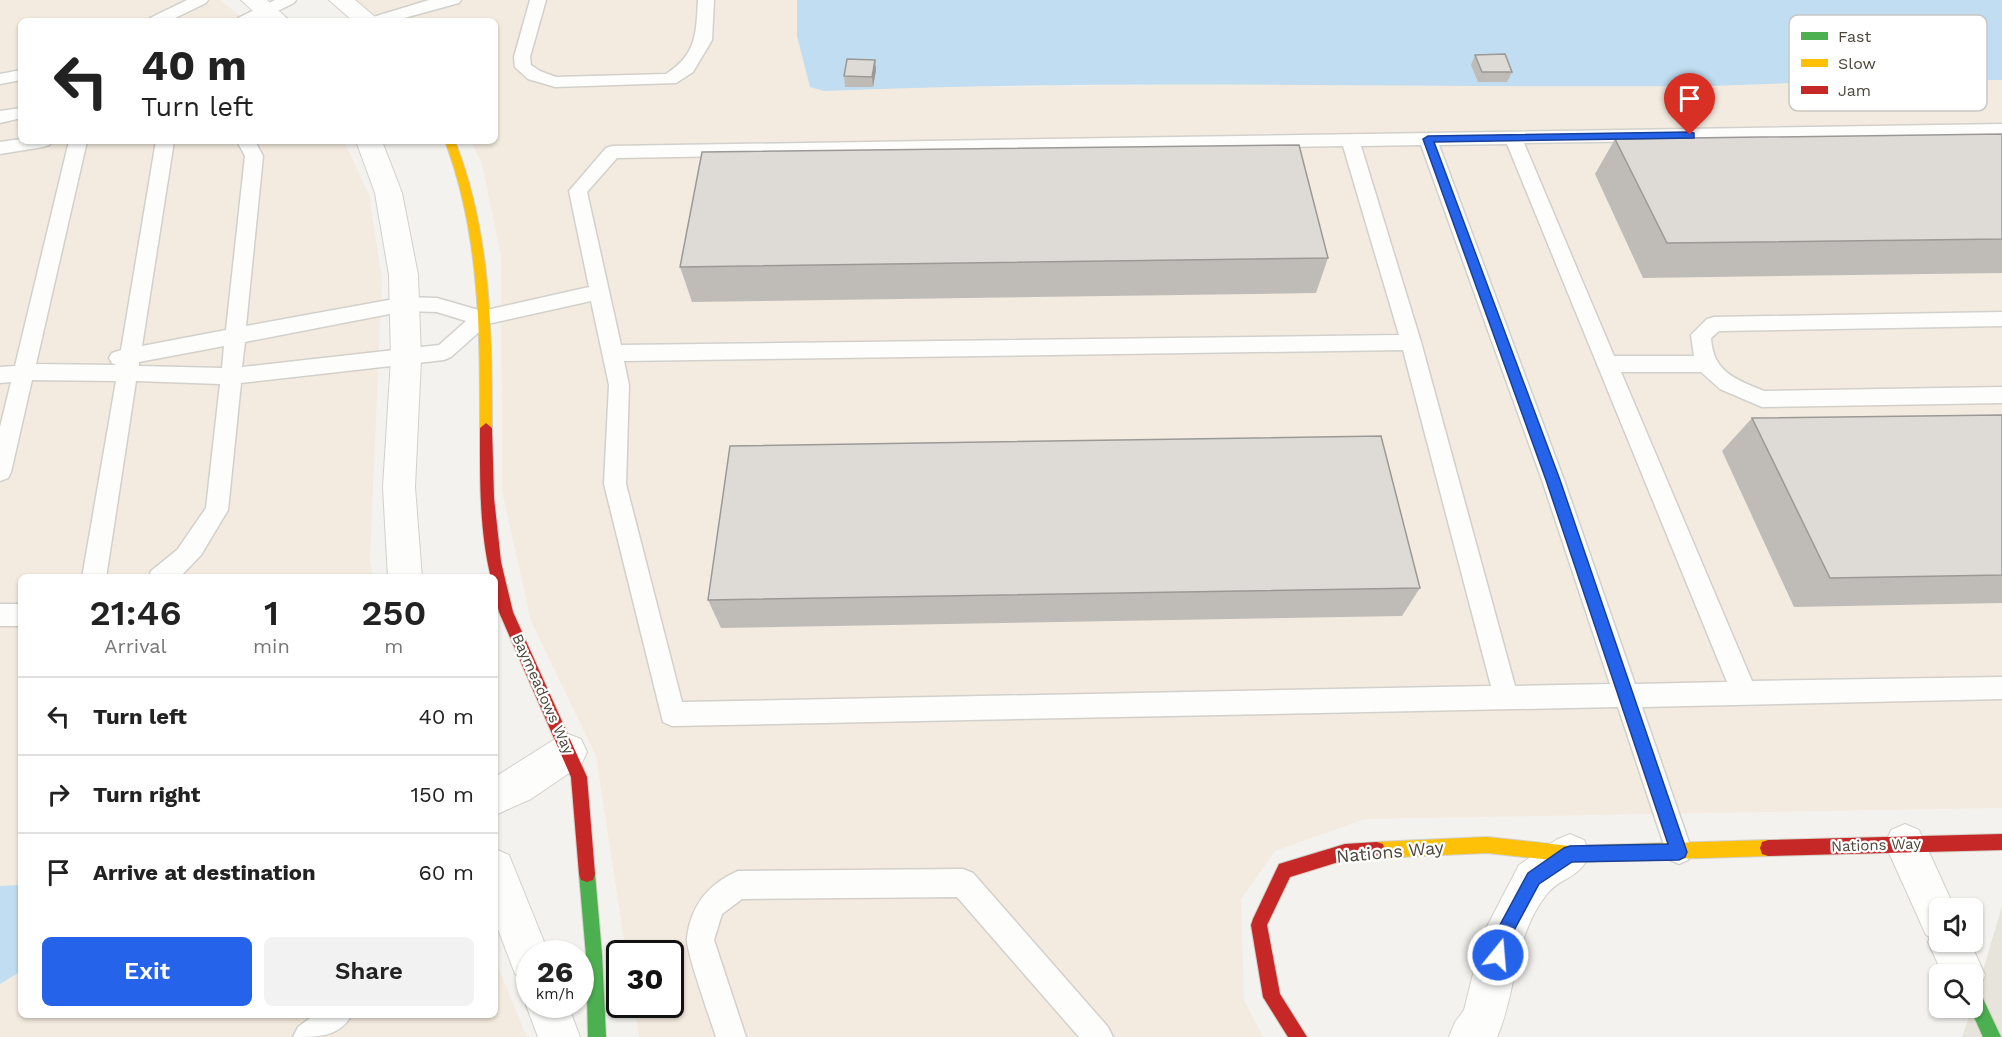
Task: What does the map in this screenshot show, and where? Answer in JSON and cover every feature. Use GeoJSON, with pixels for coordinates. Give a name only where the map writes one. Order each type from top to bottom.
{"type":"FeatureCollection","features":[{"type":"Feature","properties":{"kind":"street"},"geometry":{"type":"LineString","coordinates":[[342,0],[364,18]]}},
{"type":"Feature","properties":{"kind":"street"},"geometry":{"type":"LineString","coordinates":[[370,144],[380,165],[396,217],[405,304],[406,357],[399,486],[405,574]]}},
{"type":"Feature","properties":{"kind":"street","name":"Baymeadows Way"},"geometry":{"type":"LineString","coordinates":[[451,144],[468,194],[479,243],[487,498],[497,574]]}},
{"type":"Feature","properties":{"kind":"street","name":"Baymeadows Way"},"geometry":{"type":"LineString","coordinates":[[498,579],[506,612],[579,777],[594,955],[597,1037]]}},
{"type":"Feature","properties":{"kind":"street"},"geometry":{"type":"LineString","coordinates":[[498,794],[518,786],[568,752]]}},
{"type":"Feature","properties":{"kind":"street","name":"Nations Way"},"geometry":{"type":"LineString","coordinates":[[1298,1037],[1272,997],[1258,926],[1285,870],[1345,852],[1487,845],[1570,854],[2002,842]]}},
{"type":"Feature","properties":{"kind":"street"},"geometry":{"type":"LineString","coordinates":[[1905,844],[1930,898]]}},
{"type":"Feature","properties":{"kind":"street"},"geometry":{"type":"LineString","coordinates":[[1470,1037],[1483,1020],[1503,934],[1533,879],[1570,854]]}},
{"type":"Feature","properties":{"kind":"street"},"geometry":{"type":"LineString","coordinates":[[498,884],[522,940]]}},
{"type":"Feature","properties":{"kind":"street"},"geometry":{"type":"LineString","coordinates":[[552,1018],[559,1037]]}},
{"type":"Feature","properties":{"kind":"street"},"geometry":{"type":"LineString","coordinates":[[1983,1018],[1992,1037]]}},
{"type":"Feature","properties":{"kind":"lane"},"geometry":{"type":"LineString","coordinates":[[162,18],[200,0]]}},
{"type":"Feature","properties":{"kind":"lane"},"geometry":{"type":"LineString","coordinates":[[251,18],[288,0]]}},
{"type":"Feature","properties":{"kind":"lane"},"geometry":{"type":"LineString","coordinates":[[387,18],[453,0]]}},
{"type":"Feature","properties":{"kind":"lane"},"geometry":{"type":"LineString","coordinates":[[538,0],[522,57],[523,67],[534,75],[555,82],[647,82],[670,80],[687,68],[704,40],[706,0]]}},
{"type":"Feature","properties":{"kind":"lane"},"geometry":{"type":"LineString","coordinates":[[0,79],[18,76]]}},
{"type":"Feature","properties":{"kind":"lane"},"geometry":{"type":"LineString","coordinates":[[0,117],[18,114]]}},
{"type":"Feature","properties":{"kind":"lane"},"geometry":{"type":"LineString","coordinates":[[2002,130],[612,152],[578,191],[619,385],[615,484],[672,714],[2002,688]]}},
{"type":"Feature","properties":{"kind":"lane"},"geometry":{"type":"LineString","coordinates":[[1513,138],[1744,693]]}},
{"type":"Feature","properties":{"kind":"lane"},"geometry":{"type":"LineString","coordinates":[[1428,139],[1553,480],[1679,852]]}},
{"type":"Feature","properties":{"kind":"lane"},"geometry":{"type":"LineString","coordinates":[[1350,140],[1411,342],[1506,698]]}},
{"type":"Feature","properties":{"kind":"lane"},"geometry":{"type":"LineString","coordinates":[[0,148],[25,144]]}},
{"type":"Feature","properties":{"kind":"lane"},"geometry":{"type":"LineString","coordinates":[[0,472],[77,144]]}},
{"type":"Feature","properties":{"kind":"lane"},"geometry":{"type":"LineString","coordinates":[[95,574],[165,144]]}},
{"type":"Feature","properties":{"kind":"lane"},"geometry":{"type":"LineString","coordinates":[[164,574],[193,549],[217,510],[254,156],[248,144]]}},
{"type":"Feature","properties":{"kind":"lane"},"geometry":{"type":"LineString","coordinates":[[129,365],[235,335],[355,315],[405,304],[437,305],[482,318],[599,292]]}},
{"type":"Feature","properties":{"kind":"lane"},"geometry":{"type":"LineString","coordinates":[[0,375],[129,365],[231,376],[406,357],[444,352],[482,318]]}},
{"type":"Feature","properties":{"kind":"lane"},"geometry":{"type":"LineString","coordinates":[[2002,319],[1714,324],[1701,335],[1700,352],[1710,371],[1735,387],[1762,399],[2002,395]]}},
{"type":"Feature","properties":{"kind":"lane"},"geometry":{"type":"LineString","coordinates":[[612,353],[1411,342]]}},
{"type":"Feature","properties":{"kind":"lane"},"geometry":{"type":"LineString","coordinates":[[1607,364],[1707,364]]}},
{"type":"Feature","properties":{"kind":"lane"},"geometry":{"type":"LineString","coordinates":[[0,615],[18,615]]}},
{"type":"Feature","properties":{"kind":"lane"},"geometry":{"type":"LineString","coordinates":[[731,1037],[700,940],[711,905],[738,885],[963,883],[1098,1037]]}},
{"type":"Feature","properties":{"kind":"lane"},"geometry":{"type":"LineString","coordinates":[[308,1037],[333,1018]]}},
{"type":"Feature","properties":{"kind":"shaded area"},"geometry":{"type":"Polygon","coordinates":[[[0,0],[220,0],[243,18],[18,18],[18,144],[345,144],[369,195],[382,278],[370,561],[372,574],[18,574],[18,1018],[498,1018],[498,967],[516,1011],[516,1018],[519,1018],[527,1037],[0,1037],[0,0]]]}},
{"type":"Feature","properties":{"kind":"shaded area"},"geometry":{"type":"Polygon","coordinates":[[[347,0],[797,0],[797,36],[964,86],[1220,84],[1699,86],[1789,82],[1789,111],[1987,111],[1987,80],[2002,80],[2002,808],[1365,819],[1275,851],[1241,899],[1244,1000],[1263,1037],[639,1037],[636,1018],[684,1018],[684,940],[624,940],[596,756],[531,621],[502,491],[501,257],[482,164],[472,144],[498,144],[498,18],[370,18],[347,0]]]}},
{"type":"Feature","properties":{"kind":"shaded area"},"geometry":{"type":"Polygon","coordinates":[[[2002,906],[2002,1037],[1962,1037],[1969,1018],[1983,1018],[1983,971],[2002,906]]]}},
{"type":"Feature","properties":{"kind":"water"},"geometry":{"type":"Polygon","coordinates":[[[797,0],[2002,0],[2002,80],[1987,80],[1987,15],[1789,15],[1789,83],[1697,86],[1042,85],[824,91],[810,87],[797,36],[797,0]]]}},
{"type":"Feature","properties":{"kind":"water"},"geometry":{"type":"Polygon","coordinates":[[[18,885],[18,973],[0,984],[0,886],[18,885]]]}},
{"type":"Feature","properties":{"kind":"building"},"geometry":{"type":"Polygon","coordinates":[[[1505,54],[1512,72],[1482,72],[1475,55],[1505,54]]]}},
{"type":"Feature","properties":{"kind":"building"},"geometry":{"type":"Polygon","coordinates":[[[847,59],[875,60],[872,77],[844,76],[847,59]]]}},
{"type":"Feature","properties":{"kind":"building"},"geometry":{"type":"Polygon","coordinates":[[[2002,134],[2002,239],[1667,243],[1615,139],[2002,134]]]}},
{"type":"Feature","properties":{"kind":"building"},"geometry":{"type":"Polygon","coordinates":[[[1299,145],[1328,258],[680,267],[702,152],[1299,145]]]}},
{"type":"Feature","properties":{"kind":"building"},"geometry":{"type":"Polygon","coordinates":[[[2002,415],[2002,575],[1830,578],[1752,418],[2002,415]]]}},
{"type":"Feature","properties":{"kind":"building"},"geometry":{"type":"Polygon","coordinates":[[[1381,436],[1420,588],[708,600],[730,446],[1381,436]]]}},
{"type":"Feature","properties":{"kind":"traffic: fast"},"geometry":{"type":"LineString","coordinates":[[587,874],[594,955],[597,1037]]}},
{"type":"Feature","properties":{"kind":"traffic: fast"},"geometry":{"type":"LineString","coordinates":[[1983,1018],[1992,1037]]}},
{"type":"Feature","properties":{"kind":"traffic: slow"},"geometry":{"type":"LineString","coordinates":[[451,144],[472,208],[478,244],[485,319],[486,428]]}},
{"type":"Feature","properties":{"kind":"traffic: slow"},"geometry":{"type":"LineString","coordinates":[[1377,850],[1487,845],[1570,854],[1768,848]]}},
{"type":"Feature","properties":{"kind":"traffic: jam"},"geometry":{"type":"LineString","coordinates":[[486,428],[487,498],[497,574]]}},
{"type":"Feature","properties":{"kind":"traffic: jam"},"geometry":{"type":"LineString","coordinates":[[498,579],[506,612],[579,777],[587,874]]}},
{"type":"Feature","properties":{"kind":"traffic: jam"},"geometry":{"type":"LineString","coordinates":[[1768,848],[2002,842]]}},
{"type":"Feature","properties":{"kind":"traffic: jam"},"geometry":{"type":"LineString","coordinates":[[1298,1037],[1272,997],[1259,925],[1285,870],[1345,852],[1377,850]]}},
{"type":"Feature","properties":{"kind":"route"},"geometry":{"type":"LineString","coordinates":[[1498,955],[1503,934],[1533,879],[1570,854],[1679,852],[1553,480],[1428,139],[1690,135]]}}]}
